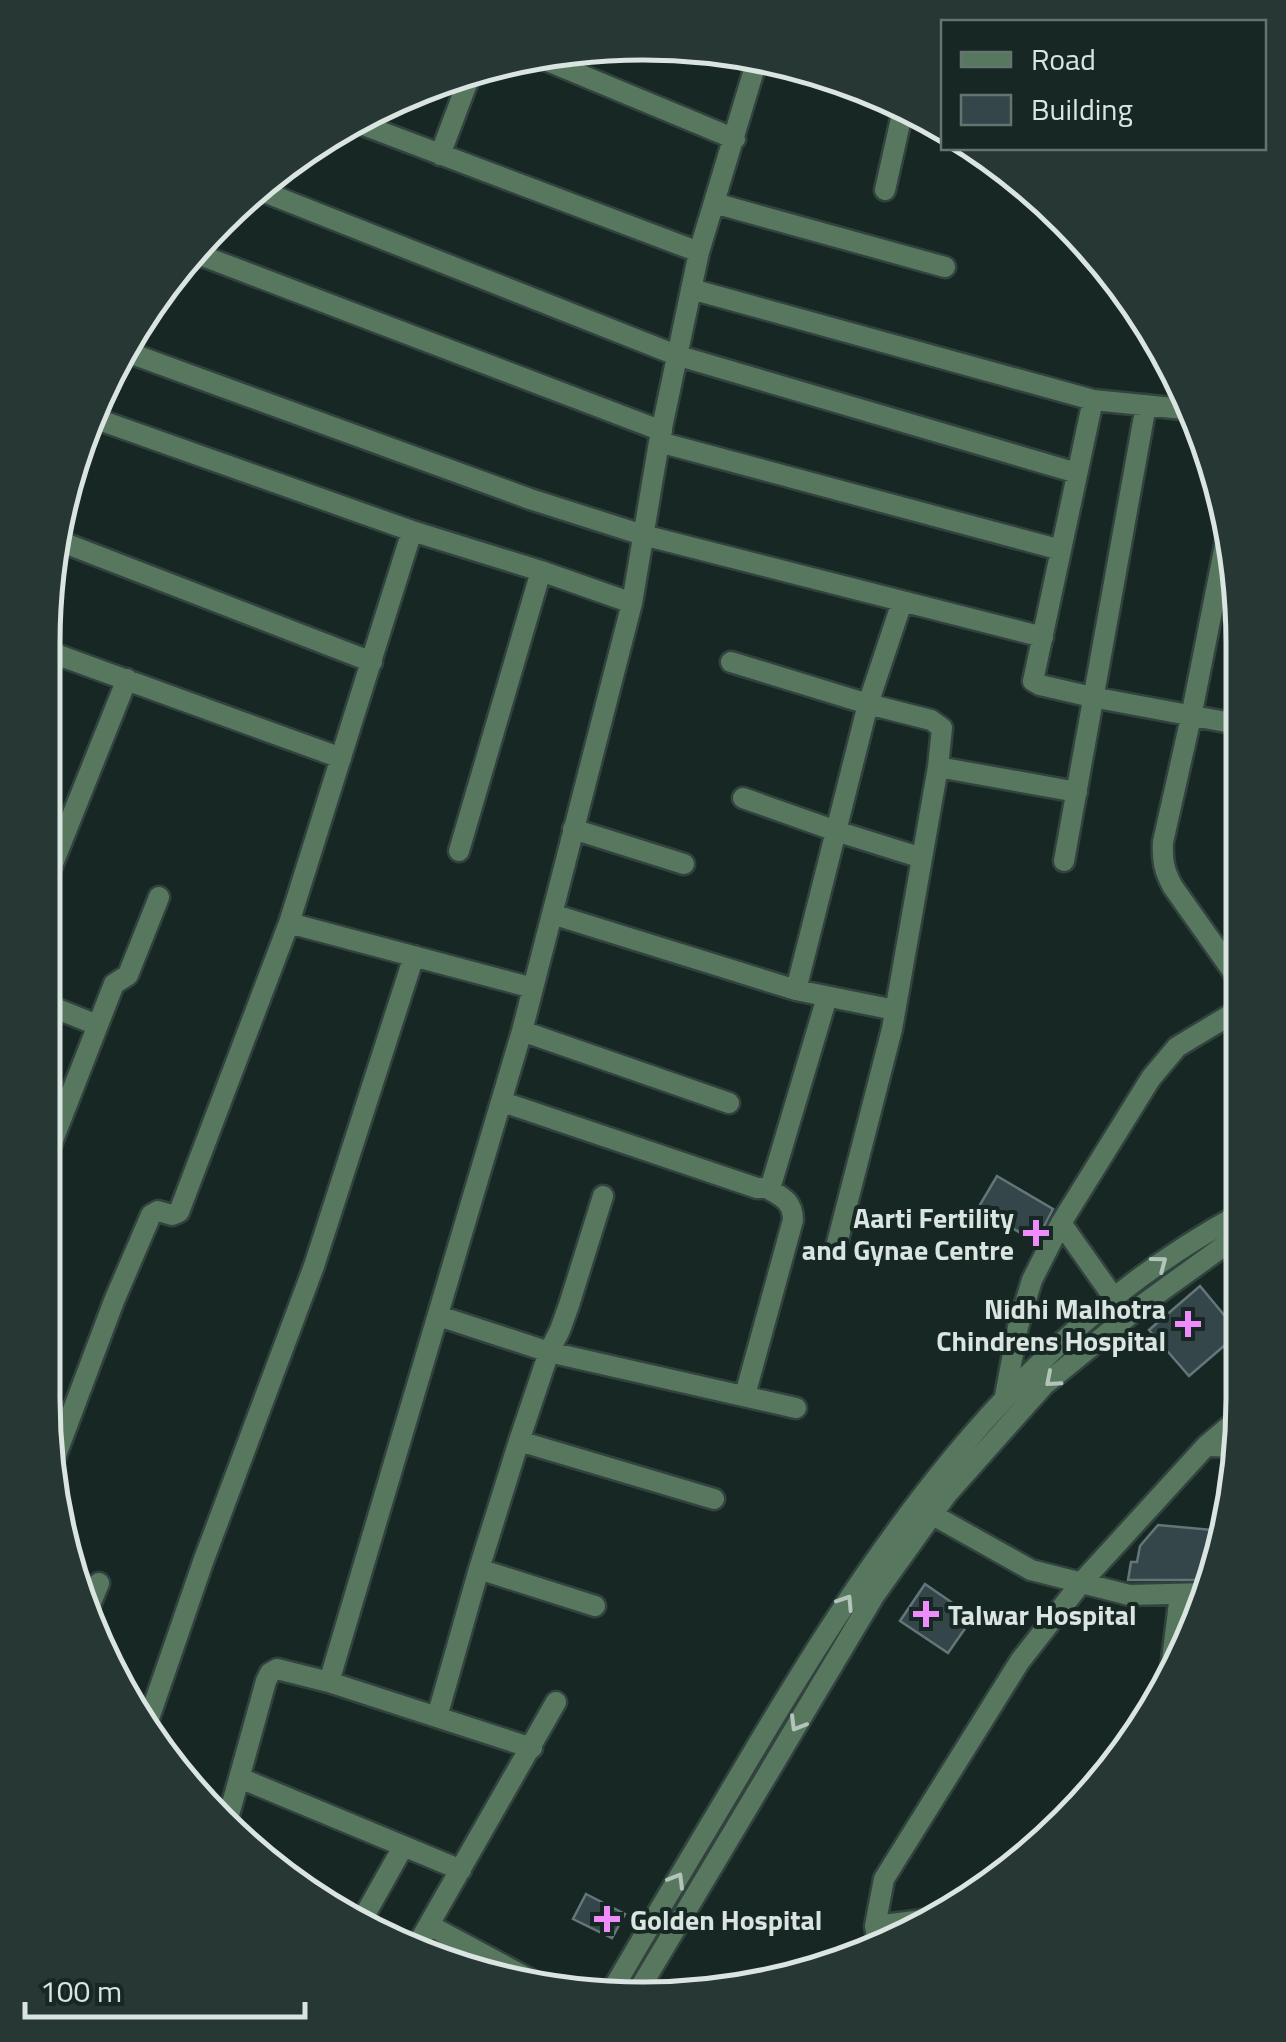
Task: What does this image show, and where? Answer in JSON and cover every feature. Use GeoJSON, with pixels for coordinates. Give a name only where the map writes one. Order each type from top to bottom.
{"type":"FeatureCollection","features":[{"type":"Feature","properties":{"kind":"street"},"geometry":{"type":"LineString","coordinates":[[560,66],[734,139]]}},
{"type":"Feature","properties":{"kind":"street"},"geometry":{"type":"LineString","coordinates":[[329,1682],[522,1031],[632,603],[676,355],[750,70]]}},
{"type":"Feature","properties":{"kind":"street"},"geometry":{"type":"LineString","coordinates":[[440,156],[465,88]]}},
{"type":"Feature","properties":{"kind":"street"},"geometry":{"type":"LineString","coordinates":[[885,190],[901,120]]}},
{"type":"Feature","properties":{"kind":"street"},"geometry":{"type":"LineString","coordinates":[[370,128],[700,252]]}},
{"type":"Feature","properties":{"kind":"street"},"geometry":{"type":"LineString","coordinates":[[271,195],[676,355],[1077,473]]}},
{"type":"Feature","properties":{"kind":"street"},"geometry":{"type":"LineString","coordinates":[[714,202],[944,267]]}},
{"type":"Feature","properties":{"kind":"street"},"geometry":{"type":"LineString","coordinates":[[206,258],[661,436],[1061,550]]}},
{"type":"Feature","properties":{"kind":"street"},"geometry":{"type":"LineString","coordinates":[[691,288],[1093,400],[1177,408]]}},
{"type":"Feature","properties":{"kind":"street"},"geometry":{"type":"LineString","coordinates":[[136,355],[530,499],[643,535],[1043,637]]}},
{"type":"Feature","properties":{"kind":"street"},"geometry":{"type":"LineString","coordinates":[[1093,400],[1033,681],[1040,686],[1226,722]]}},
{"type":"Feature","properties":{"kind":"street"},"geometry":{"type":"LineString","coordinates":[[1064,862],[1146,405]]}},
{"type":"Feature","properties":{"kind":"street"},"geometry":{"type":"LineString","coordinates":[[103,421],[632,603]]}},
{"type":"Feature","properties":{"kind":"street"},"geometry":{"type":"LineString","coordinates":[[61,1438],[151,1216],[178,1212],[288,923],[412,530]]}},
{"type":"Feature","properties":{"kind":"street"},"geometry":{"type":"LineString","coordinates":[[69,545],[372,662]]}},
{"type":"Feature","properties":{"kind":"street"},"geometry":{"type":"LineString","coordinates":[[1221,567],[1162,860],[1173,887],[1226,963]]}},
{"type":"Feature","properties":{"kind":"street"},"geometry":{"type":"LineString","coordinates":[[459,852],[541,571]]}},
{"type":"Feature","properties":{"kind":"street"},"geometry":{"type":"LineString","coordinates":[[796,990],[868,704],[902,602]]}},
{"type":"Feature","properties":{"kind":"street"},"geometry":{"type":"LineString","coordinates":[[60,655],[341,758]]}},
{"type":"Feature","properties":{"kind":"street"},"geometry":{"type":"LineString","coordinates":[[731,662],[931,720],[943,735],[895,1010],[835,1252]]}},
{"type":"Feature","properties":{"kind":"street"},"geometry":{"type":"LineString","coordinates":[[60,847],[128,679]]}},
{"type":"Feature","properties":{"kind":"street"},"geometry":{"type":"LineString","coordinates":[[938,767],[1077,792]]}},
{"type":"Feature","properties":{"kind":"street"},"geometry":{"type":"LineString","coordinates":[[743,798],[922,858]]}},
{"type":"Feature","properties":{"kind":"street"},"geometry":{"type":"LineString","coordinates":[[574,829],[684,864]]}},
{"type":"Feature","properties":{"kind":"street"},"geometry":{"type":"LineString","coordinates":[[60,1121],[114,984],[128,975],[158,897]]}},
{"type":"Feature","properties":{"kind":"street"},"geometry":{"type":"LineString","coordinates":[[552,914],[796,990],[895,1010]]}},
{"type":"Feature","properties":{"kind":"street"},"geometry":{"type":"LineString","coordinates":[[288,923],[533,988]]}},
{"type":"Feature","properties":{"kind":"street"},"geometry":{"type":"LineString","coordinates":[[151,1712],[314,1266],[414,956]]}},
{"type":"Feature","properties":{"kind":"street"},"geometry":{"type":"LineString","coordinates":[[767,1188],[827,997]]}},
{"type":"Feature","properties":{"kind":"street"},"geometry":{"type":"LineString","coordinates":[[60,1010],[97,1025]]}},
{"type":"Feature","properties":{"kind":"street"},"geometry":{"type":"LineString","coordinates":[[1005,1396],[1032,1280],[1061,1223],[1151,1078],[1177,1047],[1226,1017]]}},
{"type":"Feature","properties":{"kind":"street"},"geometry":{"type":"LineString","coordinates":[[522,1031],[729,1102]]}},
{"type":"Feature","properties":{"kind":"street"},"geometry":{"type":"LineString","coordinates":[[503,1102],[767,1188],[789,1202],[793,1220],[745,1395]]}},
{"type":"Feature","properties":{"kind":"street"},"geometry":{"type":"LineString","coordinates":[[437,1716],[478,1569],[603,1196]]}},
{"type":"Feature","properties":{"kind":"street"},"geometry":{"type":"LineString","coordinates":[[618,1981],[854,1590],[949,1460],[1005,1396],[1065,1338],[1190,1241],[1226,1222]]}},
{"type":"Feature","properties":{"kind":"street"},"geometry":{"type":"LineString","coordinates":[[1061,1223],[1114,1298]]}},
{"type":"Feature","properties":{"kind":"street"},"geometry":{"type":"LineString","coordinates":[[644,1982],[874,1596],[948,1494],[1044,1385],[1142,1305],[1226,1245]]}},
{"type":"Feature","properties":{"kind":"street"},"geometry":{"type":"LineString","coordinates":[[439,1316],[548,1352],[796,1408]]}},
{"type":"Feature","properties":{"kind":"street"},"geometry":{"type":"LineString","coordinates":[[876,1933],[884,1878],[1020,1661],[1081,1582],[1225,1430]]}},
{"type":"Feature","properties":{"kind":"street"},"geometry":{"type":"LineString","coordinates":[[519,1441],[714,1500]]}},
{"type":"Feature","properties":{"kind":"street"},"geometry":{"type":"LineString","coordinates":[[1206,1446],[1224,1447]]}},
{"type":"Feature","properties":{"kind":"street"},"geometry":{"type":"LineString","coordinates":[[933,1514],[1031,1570],[1130,1595],[1192,1594]]}},
{"type":"Feature","properties":{"kind":"street"},"geometry":{"type":"LineString","coordinates":[[478,1569],[595,1606]]}},
{"type":"Feature","properties":{"kind":"street"},"geometry":{"type":"LineString","coordinates":[[94,1595],[99,1582]]}},
{"type":"Feature","properties":{"kind":"street"},"geometry":{"type":"LineString","coordinates":[[1175,1638],[1180,1594]]}},
{"type":"Feature","properties":{"kind":"street"},"geometry":{"type":"LineString","coordinates":[[231,1811],[270,1673],[278,1670],[329,1682],[532,1748]]}},
{"type":"Feature","properties":{"kind":"street"},"geometry":{"type":"LineString","coordinates":[[421,1938],[556,1702]]}},
{"type":"Feature","properties":{"kind":"street"},"geometry":{"type":"LineString","coordinates":[[240,1778],[461,1870]]}},
{"type":"Feature","properties":{"kind":"street"},"geometry":{"type":"LineString","coordinates":[[366,1912],[403,1847]]}},
{"type":"Feature","properties":{"kind":"street"},"geometry":{"type":"LineString","coordinates":[[429,1925],[502,1965]]}},
{"type":"Feature","properties":{"kind":"building"},"geometry":{"type":"Polygon","coordinates":[[[997,1176],[1053,1209],[1036,1242],[978,1208],[997,1176]]]}},
{"type":"Feature","properties":{"kind":"building"},"geometry":{"type":"Polygon","coordinates":[[[1200,1286],[1226,1317],[1226,1344],[1189,1376],[1149,1330],[1200,1286]]]}},
{"type":"Feature","properties":{"kind":"building"},"geometry":{"type":"Polygon","coordinates":[[[1158,1525],[1211,1530],[1197,1580],[1128,1580],[1131,1562],[1137,1562],[1140,1546],[1158,1525]]]}},
{"type":"Feature","properties":{"kind":"building"},"geometry":{"type":"Polygon","coordinates":[[[925,1584],[973,1617],[948,1653],[900,1621],[925,1584]]]}},
{"type":"Feature","properties":{"kind":"building"},"geometry":{"type":"Polygon","coordinates":[[[586,1894],[625,1914],[612,1938],[573,1919],[586,1894]]]}},
{"type":"Feature","properties":{"kind":"place","name":"Aarti Fertility and Gynae Centre"},"geometry":{"type":"Point","coordinates":[1036,1233]}},
{"type":"Feature","properties":{"kind":"place","name":"Nidhi Malhotra Chindrens Hospital"},"geometry":{"type":"Point","coordinates":[1188,1324]}},
{"type":"Feature","properties":{"kind":"place","name":"Talwar Hospital"},"geometry":{"type":"Point","coordinates":[926,1614]}},
{"type":"Feature","properties":{"kind":"place","name":"Golden Hospital"},"geometry":{"type":"Point","coordinates":[607,1919]}}]}
